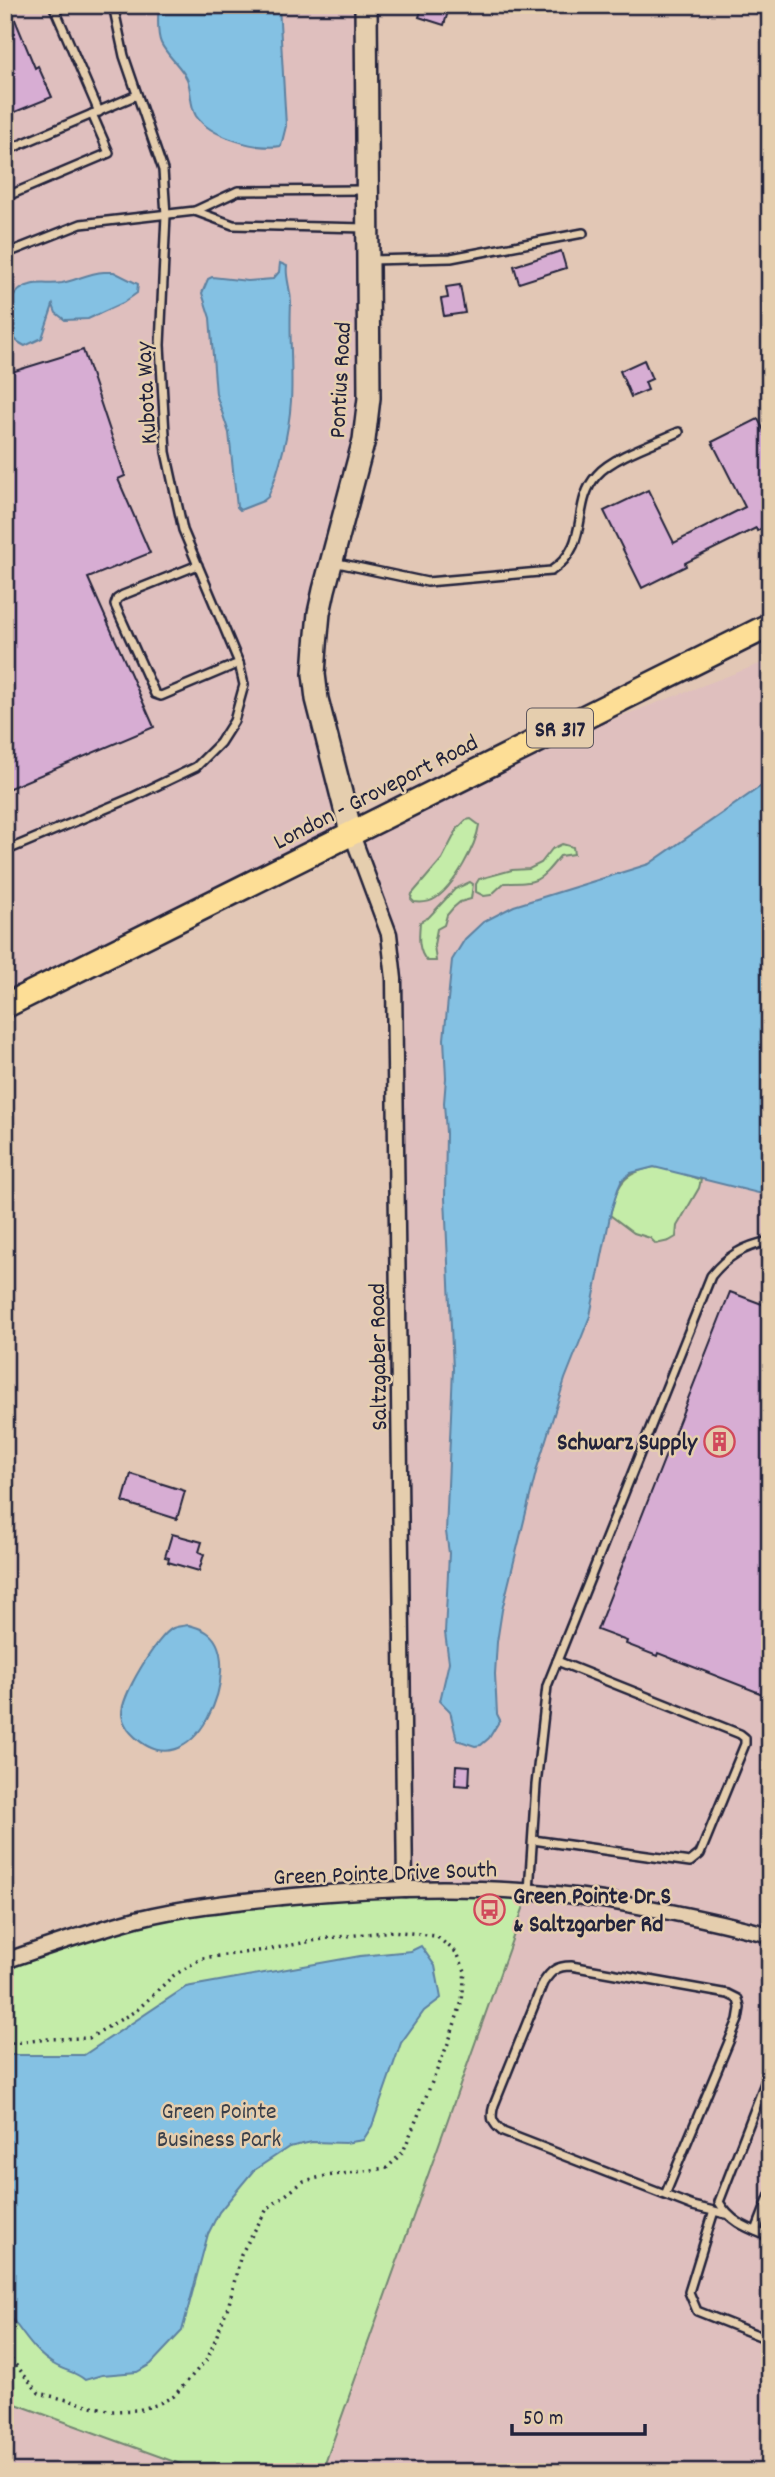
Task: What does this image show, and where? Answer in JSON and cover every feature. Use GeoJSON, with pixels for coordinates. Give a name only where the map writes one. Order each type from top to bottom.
{"type":"FeatureCollection","features":[{"type":"Feature","properties":{"kind":"main road","name":"London - Groveport Road"},"geometry":{"type":"LineString","coordinates":[[5,1006],[770,625]]}},
{"type":"Feature","properties":{"kind":"street","name":"Pontius Road"},"geometry":{"type":"LineString","coordinates":[[351,832],[322,722],[314,674],[318,612],[364,440],[370,368],[366,5]]}},
{"type":"Feature","properties":{"kind":"street","name":"Saltzgaber Road"},"geometry":{"type":"LineString","coordinates":[[351,832],[389,934],[394,968],[405,1889]]}},
{"type":"Feature","properties":{"kind":"street","name":"Green Pointe Drive South"},"geometry":{"type":"LineString","coordinates":[[5,1961],[137,1919],[218,1904],[330,1892],[405,1889],[529,1892],[635,1906],[770,1935]]}},
{"type":"Feature","properties":{"kind":"lane"},"geometry":{"type":"LineString","coordinates":[[5,197],[110,153],[53,5]]}},
{"type":"Feature","properties":{"kind":"lane","name":"Kubota Way"},"geometry":{"type":"LineString","coordinates":[[5,851],[131,798],[196,767],[220,743],[234,721],[244,685],[239,663],[183,530],[166,452],[160,345],[166,215],[163,170],[124,56],[113,5]]}},
{"type":"Feature","properties":{"kind":"lane"},"geometry":{"type":"LineString","coordinates":[[5,151],[137,95]]}},
{"type":"Feature","properties":{"kind":"lane"},"geometry":{"type":"LineString","coordinates":[[5,254],[81,224],[195,211],[238,191],[368,190]]}},
{"type":"Feature","properties":{"kind":"lane"},"geometry":{"type":"LineString","coordinates":[[195,211],[233,225],[369,228]]}},
{"type":"Feature","properties":{"kind":"lane"},"geometry":{"type":"LineString","coordinates":[[369,260],[452,258],[583,233]]}},
{"type":"Feature","properties":{"kind":"lane"},"geometry":{"type":"LineString","coordinates":[[332,562],[427,582],[551,571],[561,564],[572,550],[580,531],[587,491],[597,475],[616,462],[679,432]]}},
{"type":"Feature","properties":{"kind":"lane"},"geometry":{"type":"LineString","coordinates":[[198,565],[123,595],[117,599],[116,605],[155,694],[161,696],[239,663]]}},
{"type":"Feature","properties":{"kind":"lane"},"geometry":{"type":"LineString","coordinates":[[529,1892],[544,1702],[556,1661],[710,1276],[732,1254],[754,1244],[770,1241]]}},
{"type":"Feature","properties":{"kind":"lane"},"geometry":{"type":"LineString","coordinates":[[533,1839],[690,1862],[700,1854],[745,1744],[745,1738],[740,1734],[556,1661]]}},
{"type":"Feature","properties":{"kind":"lane"},"geometry":{"type":"LineString","coordinates":[[665,2195],[738,2020],[738,1999],[728,1994],[559,1966],[543,1983],[494,2105],[491,2116],[494,2125],[503,2132],[665,2195],[726,2214]]}},
{"type":"Feature","properties":{"kind":"lane"},"geometry":{"type":"LineString","coordinates":[[770,2070],[719,2202],[726,2214],[737,2223],[770,2237]]}},
{"type":"Feature","properties":{"kind":"lane"},"geometry":{"type":"LineString","coordinates":[[756,2231],[770,2195]]}},
{"type":"Feature","properties":{"kind":"lane"},"geometry":{"type":"LineString","coordinates":[[714,2211],[689,2292],[697,2311],[770,2340]]}},
{"type":"Feature","properties":{"kind":"path"},"geometry":{"type":"LineString","coordinates":[[5,2044],[89,2038],[137,2010],[173,1976],[202,1958],[266,1950],[328,1938],[393,1931],[436,1936],[457,1953],[465,1971],[462,2001],[449,2041],[403,2152],[387,2168],[304,2181],[267,2209],[241,2254],[229,2304],[208,2358],[174,2396],[138,2410],[113,2411],[38,2393],[5,2352]]}},
{"type":"Feature","properties":{"kind":"shaded area"},"geometry":{"type":"Polygon","coordinates":[[[5,5],[366,5],[370,368],[316,645],[351,832],[464,776],[770,660],[770,2472],[5,2472],[5,1930],[18,1956],[405,1889],[393,956],[352,833],[5,1006],[5,5]]]}},
{"type":"Feature","properties":{"kind":"green space"},"geometry":{"type":"Polygon","coordinates":[[[471,819],[479,825],[477,834],[457,875],[436,898],[414,902],[411,899],[412,894],[442,859],[458,828],[471,819]]]}},
{"type":"Feature","properties":{"kind":"green space"},"geometry":{"type":"Polygon","coordinates":[[[562,844],[573,847],[574,854],[560,856],[547,872],[536,880],[504,883],[491,895],[484,896],[476,892],[479,879],[512,870],[529,869],[541,863],[552,849],[562,844]]]}},
{"type":"Feature","properties":{"kind":"green space"},"geometry":{"type":"Polygon","coordinates":[[[470,882],[473,884],[471,899],[460,902],[453,908],[444,925],[437,929],[434,945],[436,961],[427,961],[420,947],[420,922],[429,917],[455,889],[470,882]]]}},
{"type":"Feature","properties":{"kind":"green space"},"geometry":{"type":"Polygon","coordinates":[[[654,1167],[670,1169],[701,1180],[677,1226],[676,1237],[656,1244],[650,1238],[634,1233],[610,1215],[615,1196],[623,1182],[635,1173],[654,1167]]]}},
{"type":"Feature","properties":{"kind":"green space","name":"Green Pointe Business Park"},"geometry":{"type":"Polygon","coordinates":[[[330,1892],[529,1892],[322,2472],[202,2472],[5,2400],[5,1961],[137,1919],[330,1892]]]}},
{"type":"Feature","properties":{"kind":"water"},"geometry":{"type":"Polygon","coordinates":[[[158,5],[279,5],[286,126],[281,146],[247,144],[223,136],[196,116],[187,79],[159,39],[158,5]]]}},
{"type":"Feature","properties":{"kind":"water"},"geometry":{"type":"Polygon","coordinates":[[[280,263],[287,266],[291,303],[291,401],[288,425],[280,462],[268,497],[240,510],[237,507],[229,433],[216,394],[210,318],[202,293],[208,279],[212,277],[248,281],[273,279],[279,272],[280,263]]]}},
{"type":"Feature","properties":{"kind":"water"},"geometry":{"type":"Polygon","coordinates":[[[114,272],[138,284],[137,293],[123,303],[88,319],[65,320],[56,313],[53,305],[42,338],[25,346],[15,340],[8,330],[5,317],[8,306],[19,290],[30,285],[62,283],[114,272]]]}},
{"type":"Feature","properties":{"kind":"water"},"geometry":{"type":"Polygon","coordinates":[[[770,780],[770,1193],[766,1195],[654,1167],[631,1173],[622,1180],[611,1211],[590,1316],[565,1379],[537,1468],[502,1610],[495,1674],[497,1714],[500,1720],[489,1738],[481,1745],[475,1746],[457,1740],[450,1711],[440,1701],[449,1662],[445,1633],[449,1553],[446,1532],[453,1369],[445,1198],[444,1039],[452,960],[465,939],[483,922],[514,906],[649,864],[770,780]]]}},
{"type":"Feature","properties":{"kind":"water"},"geometry":{"type":"Polygon","coordinates":[[[189,1625],[208,1633],[218,1648],[221,1670],[217,1695],[207,1719],[193,1738],[175,1749],[154,1749],[128,1729],[122,1716],[123,1705],[133,1681],[158,1642],[173,1628],[189,1625]]]}},
{"type":"Feature","properties":{"kind":"water"},"geometry":{"type":"Polygon","coordinates":[[[421,1946],[435,1966],[441,1998],[424,2011],[401,2043],[372,2126],[363,2140],[345,2143],[312,2142],[289,2147],[253,2171],[219,2212],[208,2234],[182,2331],[151,2364],[137,2372],[102,2375],[85,2380],[40,2354],[5,2310],[5,2055],[84,2055],[186,1987],[360,1956],[411,1951],[421,1946]]]}},
{"type":"Feature","properties":{"kind":"building"},"geometry":{"type":"Polygon","coordinates":[[[5,5],[9,5],[35,68],[38,66],[52,97],[5,116],[5,5]]]}},
{"type":"Feature","properties":{"kind":"building"},"geometry":{"type":"Polygon","coordinates":[[[423,5],[450,5],[444,25],[419,17],[423,5]]]}},
{"type":"Feature","properties":{"kind":"building"},"geometry":{"type":"Polygon","coordinates":[[[561,251],[566,268],[519,283],[514,266],[561,251]]]}},
{"type":"Feature","properties":{"kind":"building"},"geometry":{"type":"Polygon","coordinates":[[[460,285],[465,313],[444,316],[441,299],[448,298],[446,287],[460,285]]]}},
{"type":"Feature","properties":{"kind":"building"},"geometry":{"type":"Polygon","coordinates":[[[83,350],[125,476],[118,479],[150,553],[88,578],[154,727],[5,790],[5,374],[83,350]]]}},
{"type":"Feature","properties":{"kind":"building"},"geometry":{"type":"Polygon","coordinates":[[[644,360],[652,379],[645,382],[648,390],[631,397],[620,371],[644,360]]]}},
{"type":"Feature","properties":{"kind":"building"},"geometry":{"type":"Polygon","coordinates":[[[758,419],[770,442],[770,524],[757,531],[756,528],[685,563],[686,566],[642,588],[604,511],[648,490],[674,543],[745,507],[712,442],[758,419]]]}},
{"type":"Feature","properties":{"kind":"building","name":"Schwarz Supply"},"geometry":{"type":"Polygon","coordinates":[[[730,1292],[770,1307],[770,1697],[658,1653],[657,1656],[626,1644],[627,1641],[597,1630],[730,1292]]]}},
{"type":"Feature","properties":{"kind":"building"},"geometry":{"type":"Polygon","coordinates":[[[131,1474],[185,1491],[177,1519],[123,1502],[131,1474]]]}},
{"type":"Feature","properties":{"kind":"building"},"geometry":{"type":"Polygon","coordinates":[[[172,1534],[202,1542],[199,1552],[204,1554],[199,1571],[168,1562],[169,1558],[165,1557],[172,1534]]]}},
{"type":"Feature","properties":{"kind":"building"},"geometry":{"type":"Polygon","coordinates":[[[456,1765],[470,1766],[469,1786],[455,1785],[456,1765]]]}},
{"type":"Feature","properties":{"kind":"place","name":"Schwarz Supply"},"geometry":{"type":"Point","coordinates":[720,1441]}},
{"type":"Feature","properties":{"kind":"place","name":"Green Pointe Dr S & Saltzgarber Rd"},"geometry":{"type":"Point","coordinates":[490,1909]}}]}
